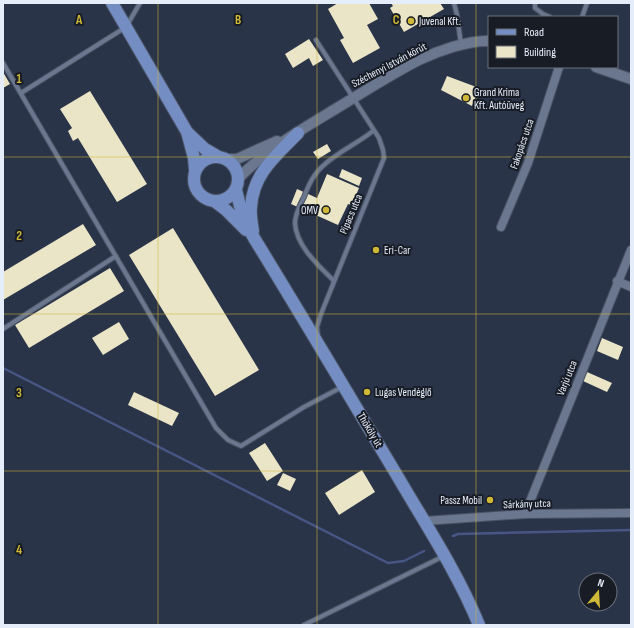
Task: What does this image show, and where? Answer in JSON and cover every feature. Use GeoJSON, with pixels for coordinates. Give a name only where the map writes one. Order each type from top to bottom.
{"type":"FeatureCollection","features":[{"type":"Feature","properties":{"kind":"main road"},"geometry":{"type":"LineString","coordinates":[[112,3],[187,132],[194,158],[195,170]]}},
{"type":"Feature","properties":{"kind":"main road"},"geometry":{"type":"LineString","coordinates":[[254,238],[250,208],[252,195],[257,180],[266,165],[303,130]]}},
{"type":"Feature","properties":{"kind":"main road","name":"Thököly út"},"geometry":{"type":"LineString","coordinates":[[187,132],[205,149],[232,164],[237,171],[237,184],[243,218],[445,556],[469,600],[479,625]]}},
{"type":"Feature","properties":{"kind":"main road"},"geometry":{"type":"LineString","coordinates":[[195,170],[200,162],[208,158],[221,157]]}},
{"type":"Feature","properties":{"kind":"main road","name":"Thököly út"},"geometry":{"type":"LineString","coordinates":[[195,170],[195,188],[203,197],[214,201],[226,210],[254,238]]}},
{"type":"Feature","properties":{"kind":"main road"},"geometry":{"type":"LineString","coordinates":[[214,201],[227,198],[237,184]]}},
{"type":"Feature","properties":{"kind":"street","name":"Széchenyi István körút"},"geometry":{"type":"LineString","coordinates":[[237,184],[247,170],[269,152],[353,98],[420,60],[461,45],[481,40],[488,40]]}},
{"type":"Feature","properties":{"kind":"street","name":"Fakopács utca"},"geometry":{"type":"LineString","coordinates":[[501,227],[528,163],[559,68]]}},
{"type":"Feature","properties":{"kind":"street"},"geometry":{"type":"LineString","coordinates":[[599,68],[631,79]]}},
{"type":"Feature","properties":{"kind":"street","name":"Széchenyi István körút"},"geometry":{"type":"LineString","coordinates":[[221,157],[237,159],[303,130]]}},
{"type":"Feature","properties":{"kind":"street","name":"Varjú utca"},"geometry":{"type":"LineString","coordinates":[[525,514],[631,250]]}},
{"type":"Feature","properties":{"kind":"street"},"geometry":{"type":"LineString","coordinates":[[618,281],[631,287]]}},
{"type":"Feature","properties":{"kind":"street","name":"Sárkány utca"},"geometry":{"type":"LineString","coordinates":[[424,521],[525,514],[631,513]]}},
{"type":"Feature","properties":{"kind":"lane"},"geometry":{"type":"LineString","coordinates":[[21,93],[126,27],[140,3]]}},
{"type":"Feature","properties":{"kind":"lane"},"geometry":{"type":"LineString","coordinates":[[454,3],[461,45]]}},
{"type":"Feature","properties":{"kind":"lane"},"geometry":{"type":"LineString","coordinates":[[535,3],[535,8],[548,16]]}},
{"type":"Feature","properties":{"kind":"lane"},"geometry":{"type":"LineString","coordinates":[[582,16],[587,3]]}},
{"type":"Feature","properties":{"kind":"lane","name":"Pipacs utca"},"geometry":{"type":"LineString","coordinates":[[316,40],[373,131],[379,138],[384,158],[334,281],[318,327],[318,343]]}},
{"type":"Feature","properties":{"kind":"lane"},"geometry":{"type":"LineString","coordinates":[[3,63],[216,428],[228,440],[242,446],[304,407],[344,386]]}},
{"type":"Feature","properties":{"kind":"lane"},"geometry":{"type":"LineString","coordinates":[[334,281],[318,265],[303,245],[297,233],[295,222],[296,215],[309,183],[316,172],[326,163],[365,138],[373,131]]}},
{"type":"Feature","properties":{"kind":"lane"},"geometry":{"type":"LineString","coordinates":[[3,329],[116,256]]}},
{"type":"Feature","properties":{"kind":"lane"},"geometry":{"type":"LineString","coordinates":[[304,625],[445,556]]}},
{"type":"Feature","properties":{"kind":"building"},"geometry":{"type":"Polygon","coordinates":[[[338,3],[369,3],[378,19],[367,25],[380,48],[353,63],[340,40],[344,38],[328,9],[338,3]]]}},
{"type":"Feature","properties":{"kind":"building","name":"Juvenal Kft."},"geometry":{"type":"Polygon","coordinates":[[[391,3],[440,3],[444,9],[404,32],[390,8],[393,6],[391,3]]]}},
{"type":"Feature","properties":{"kind":"building"},"geometry":{"type":"Polygon","coordinates":[[[309,39],[323,60],[313,66],[309,58],[293,68],[285,54],[309,39]]]}},
{"type":"Feature","properties":{"kind":"building"},"geometry":{"type":"Polygon","coordinates":[[[3,72],[10,84],[3,88],[3,72]]]}},
{"type":"Feature","properties":{"kind":"building","name":"Grand Krima Kft. Autóüveg"},"geometry":{"type":"Polygon","coordinates":[[[447,76],[479,88],[472,106],[441,90],[447,76]]]}},
{"type":"Feature","properties":{"kind":"building"},"geometry":{"type":"Polygon","coordinates":[[[90,91],[147,184],[117,202],[78,138],[73,141],[68,131],[72,128],[60,109],[90,91]]]}},
{"type":"Feature","properties":{"kind":"building"},"geometry":{"type":"Polygon","coordinates":[[[327,144],[331,151],[318,159],[313,152],[327,144]]]}},
{"type":"Feature","properties":{"kind":"building"},"geometry":{"type":"Polygon","coordinates":[[[342,169],[362,178],[359,186],[339,177],[342,169]]]}},
{"type":"Feature","properties":{"kind":"building"},"geometry":{"type":"Polygon","coordinates":[[[327,174],[359,188],[352,205],[348,204],[338,225],[291,204],[297,189],[317,198],[327,174]]]}},
{"type":"Feature","properties":{"kind":"building"},"geometry":{"type":"Polygon","coordinates":[[[83,224],[96,245],[3,300],[3,272],[83,224]]]}},
{"type":"Feature","properties":{"kind":"building"},"geometry":{"type":"Polygon","coordinates":[[[173,228],[259,370],[215,396],[129,255],[173,228]]]}},
{"type":"Feature","properties":{"kind":"building"},"geometry":{"type":"Polygon","coordinates":[[[110,268],[124,291],[29,348],[15,325],[110,268]]]}},
{"type":"Feature","properties":{"kind":"building"},"geometry":{"type":"Polygon","coordinates":[[[119,322],[129,339],[103,355],[92,338],[119,322]]]}},
{"type":"Feature","properties":{"kind":"building"},"geometry":{"type":"Polygon","coordinates":[[[602,338],[623,347],[618,360],[597,351],[602,338]]]}},
{"type":"Feature","properties":{"kind":"building"},"geometry":{"type":"Polygon","coordinates":[[[587,372],[612,383],[607,392],[583,381],[587,372]]]}},
{"type":"Feature","properties":{"kind":"building"},"geometry":{"type":"Polygon","coordinates":[[[134,392],[179,413],[172,426],[128,405],[134,392]]]}},
{"type":"Feature","properties":{"kind":"building"},"geometry":{"type":"Polygon","coordinates":[[[265,443],[283,471],[267,481],[249,453],[265,443]]]}},
{"type":"Feature","properties":{"kind":"building"},"geometry":{"type":"Polygon","coordinates":[[[362,470],[375,492],[339,515],[325,493],[362,470]]]}},
{"type":"Feature","properties":{"kind":"building"},"geometry":{"type":"Polygon","coordinates":[[[283,473],[296,479],[290,491],[277,485],[283,473]]]}},
{"type":"Feature","properties":{"kind":"waterway"},"geometry":{"type":"LineString","coordinates":[[3,368],[388,563],[404,561],[424,551]]}},
{"type":"Feature","properties":{"kind":"waterway"},"geometry":{"type":"LineString","coordinates":[[453,536],[458,534],[631,530]]}},
{"type":"Feature","properties":{"kind":"place","name":"Juvenal Kft."},"geometry":{"type":"Point","coordinates":[411,21]}},
{"type":"Feature","properties":{"kind":"place","name":"Grand Krima Kft. Autóüveg"},"geometry":{"type":"Point","coordinates":[466,98]}},
{"type":"Feature","properties":{"kind":"place","name":"OMV"},"geometry":{"type":"Point","coordinates":[326,210]}},
{"type":"Feature","properties":{"kind":"place","name":"Eri-Car"},"geometry":{"type":"Point","coordinates":[376,250]}},
{"type":"Feature","properties":{"kind":"place","name":"Lugas Vendéglő"},"geometry":{"type":"Point","coordinates":[367,392]}},
{"type":"Feature","properties":{"kind":"place","name":"Passz Mobil"},"geometry":{"type":"Point","coordinates":[490,500]}}]}
